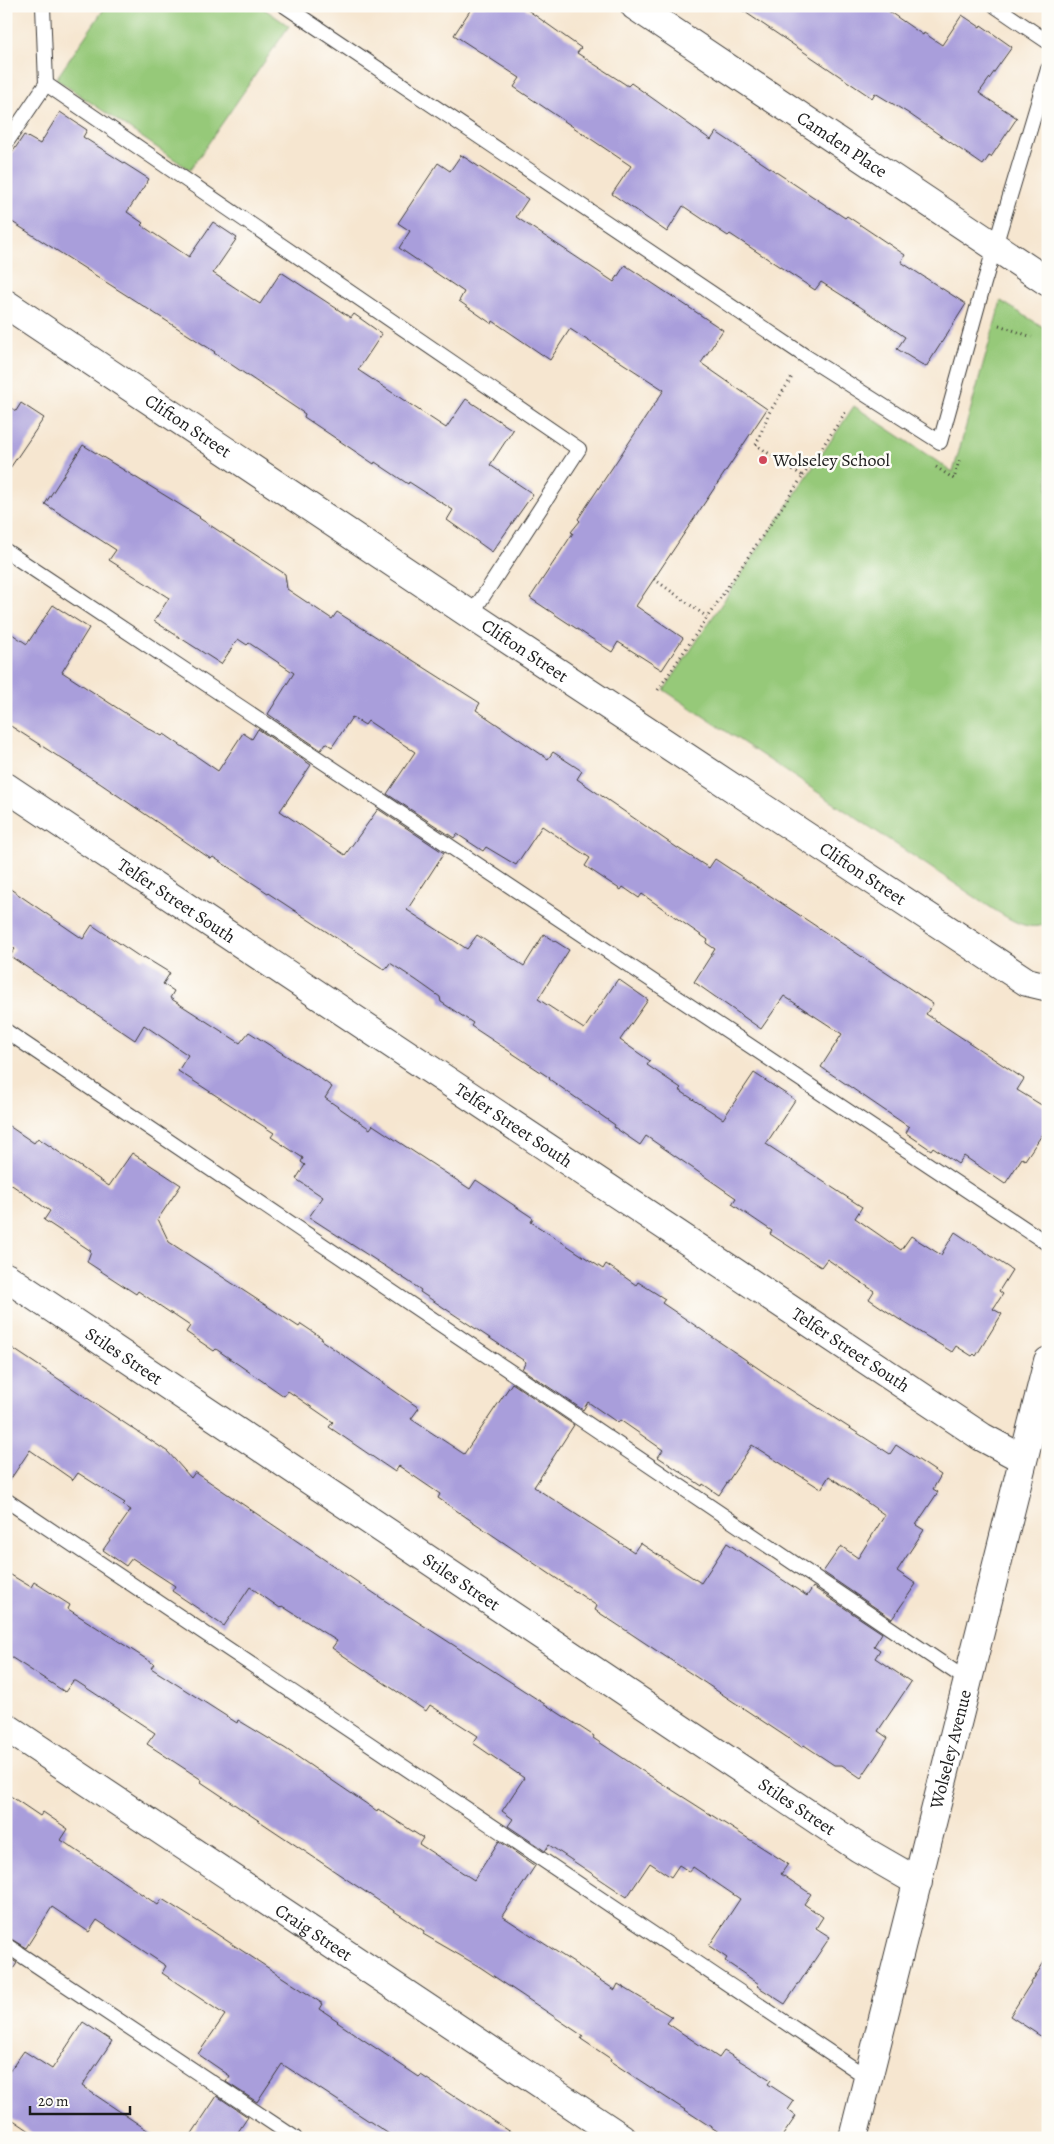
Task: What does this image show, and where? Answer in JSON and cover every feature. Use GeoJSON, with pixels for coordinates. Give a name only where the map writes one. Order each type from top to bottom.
{"type":"FeatureCollection","features":[{"type":"Feature","properties":{"kind":"street","name":"Camden Place"},"geometry":{"type":"LineString","coordinates":[[635,6],[1048,282]]}},
{"type":"Feature","properties":{"kind":"street","name":"Clifton Street"},"geometry":{"type":"LineString","coordinates":[[6,304],[471,615],[1028,982],[1048,987]]}},
{"type":"Feature","properties":{"kind":"street","name":"Telfer Street South"},"geometry":{"type":"LineString","coordinates":[[6,787],[982,1437],[1023,1458]]}},
{"type":"Feature","properties":{"kind":"street","name":"Stiles Street"},"geometry":{"type":"LineString","coordinates":[[6,1276],[866,1853],[918,1882]]}},
{"type":"Feature","properties":{"kind":"street","name":"Wolseley Avenue"},"geometry":{"type":"LineString","coordinates":[[853,2138],[1048,1361]]}},
{"type":"Feature","properties":{"kind":"street","name":"Craig Street"},"geometry":{"type":"LineString","coordinates":[[6,1727],[622,2138]]}},
{"type":"Feature","properties":{"kind":"lane"},"geometry":{"type":"LineString","coordinates":[[6,143],[46,84],[43,6]]}},
{"type":"Feature","properties":{"kind":"lane"},"geometry":{"type":"LineString","coordinates":[[285,6],[805,356],[940,442],[1048,69]]}},
{"type":"Feature","properties":{"kind":"lane"},"geometry":{"type":"LineString","coordinates":[[995,6],[1048,42]]}},
{"type":"Feature","properties":{"kind":"lane"},"geometry":{"type":"LineString","coordinates":[[46,84],[579,449],[471,615]]}},
{"type":"Feature","properties":{"kind":"lane"},"geometry":{"type":"LineString","coordinates":[[6,551],[1048,1244]]}},
{"type":"Feature","properties":{"kind":"lane"},"geometry":{"type":"LineString","coordinates":[[6,1031],[967,1680]]}},
{"type":"Feature","properties":{"kind":"lane"},"geometry":{"type":"LineString","coordinates":[[6,1500],[868,2078]]}},
{"type":"Feature","properties":{"kind":"lane"},"geometry":{"type":"LineString","coordinates":[[6,1945],[295,2138]]}},
{"type":"Feature","properties":{"kind":"path"},"geometry":{"type":"LineString","coordinates":[[998,325],[1032,337]]}},
{"type":"Feature","properties":{"kind":"path"},"geometry":{"type":"LineString","coordinates":[[658,690],[803,476],[756,445],[770,413],[805,356]]}},
{"type":"Feature","properties":{"kind":"path"},"geometry":{"type":"LineString","coordinates":[[654,579],[707,617]]}},
{"type":"Feature","properties":{"kind":"green space"},"geometry":{"type":"Polygon","coordinates":[[[106,6],[260,6],[289,26],[190,170],[56,79],[106,6]]]}},
{"type":"Feature","properties":{"kind":"green space"},"geometry":{"type":"Polygon","coordinates":[[[1001,301],[1048,330],[1048,923],[1041,926],[1019,924],[993,909],[664,690],[854,406],[953,472],[1001,301]]]}},
{"type":"Feature","properties":{"kind":"building"},"geometry":{"type":"Polygon","coordinates":[[[473,6],[522,6],[581,48],[577,53],[628,86],[631,83],[711,140],[716,132],[845,218],[847,216],[905,255],[901,262],[966,304],[926,367],[897,349],[905,337],[821,282],[815,290],[730,234],[728,236],[683,206],[667,232],[612,194],[631,166],[514,87],[520,78],[454,35],[473,6]]]}},
{"type":"Feature","properties":{"kind":"building"},"geometry":{"type":"Polygon","coordinates":[[[736,6],[881,6],[923,35],[924,33],[942,45],[962,15],[980,27],[981,25],[1012,47],[979,93],[1017,118],[991,157],[989,156],[983,165],[908,113],[875,93],[872,98],[736,6]]]}},
{"type":"Feature","properties":{"kind":"building"},"geometry":{"type":"Polygon","coordinates":[[[60,112],[87,130],[83,137],[149,179],[127,212],[143,223],[141,225],[189,257],[213,222],[237,238],[213,273],[260,304],[281,272],[351,318],[354,314],[382,334],[358,370],[446,428],[466,399],[513,430],[490,465],[533,494],[492,552],[447,520],[453,510],[375,462],[374,464],[304,417],[305,414],[215,352],[6,218],[6,162],[24,135],[40,144],[60,112]]]}},
{"type":"Feature","properties":{"kind":"building"},"geometry":{"type":"Polygon","coordinates":[[[461,155],[528,199],[516,217],[614,282],[625,265],[723,330],[701,363],[767,409],[636,606],[683,638],[662,670],[618,642],[612,652],[530,598],[573,533],[571,532],[580,521],[578,519],[664,390],[570,329],[550,360],[493,321],[492,324],[459,301],[464,292],[399,248],[410,231],[398,223],[438,163],[450,171],[461,155]]]}},
{"type":"Feature","properties":{"kind":"building"},"geometry":{"type":"Polygon","coordinates":[[[21,403],[44,418],[6,474],[6,405],[16,411],[21,403]]]}},
{"type":"Feature","properties":{"kind":"building"},"geometry":{"type":"Polygon","coordinates":[[[83,445],[200,517],[285,574],[287,589],[332,619],[337,612],[480,703],[476,710],[548,759],[553,752],[582,771],[577,779],[676,847],[709,868],[715,859],[933,1004],[926,1014],[1024,1079],[1017,1090],[1048,1109],[1048,1126],[1025,1160],[1022,1158],[1005,1184],[964,1156],[958,1164],[933,1147],[931,1150],[906,1133],[909,1127],[821,1067],[842,1034],[784,996],[761,1029],[694,982],[715,949],[706,943],[708,940],[642,894],[639,898],[623,887],[621,890],[585,866],[590,858],[542,826],[516,865],[486,847],[483,851],[457,834],[454,838],[387,794],[415,752],[368,721],[365,725],[352,717],[332,747],[326,743],[321,750],[268,714],[294,673],[249,643],[247,645],[238,639],[221,664],[154,621],[169,598],[109,560],[116,550],[45,504],[83,445]]]}},
{"type":"Feature","properties":{"kind":"building"},"geometry":{"type":"Polygon","coordinates":[[[53,605],[89,628],[62,672],[148,728],[162,736],[164,734],[218,771],[243,733],[252,739],[258,729],[311,765],[280,811],[345,855],[378,809],[444,853],[407,910],[467,949],[477,935],[524,966],[544,934],[569,950],[538,999],[584,1029],[618,979],[648,1000],[620,1040],[650,1061],[647,1065],[681,1088],[679,1090],[723,1119],[754,1073],[795,1100],[766,1144],[862,1207],[855,1218],[901,1250],[911,1236],[941,1255],[955,1232],[1012,1270],[999,1291],[1003,1294],[993,1309],[1002,1314],[976,1356],[974,1354],[972,1356],[956,1346],[952,1352],[897,1318],[869,1299],[874,1291],[827,1259],[821,1267],[770,1234],[772,1231],[732,1204],[736,1198],[646,1136],[640,1145],[550,1078],[471,1026],[473,1023],[441,1002],[440,997],[416,980],[390,963],[385,970],[213,857],[211,859],[101,784],[6,723],[6,630],[27,644],[53,605]]]}},
{"type":"Feature","properties":{"kind":"building"},"geometry":{"type":"Polygon","coordinates":[[[6,886],[83,939],[92,925],[143,959],[144,957],[170,973],[163,984],[174,991],[170,998],[240,1043],[249,1032],[310,1071],[332,1087],[325,1098],[370,1129],[373,1125],[470,1189],[476,1180],[533,1218],[531,1222],[603,1269],[606,1264],[636,1285],[638,1282],[665,1299],[662,1303],[780,1383],[890,1454],[896,1445],[941,1475],[933,1489],[938,1492],[916,1525],[924,1530],[897,1571],[916,1584],[892,1619],[823,1572],[841,1546],[858,1558],[885,1515],[829,1476],[821,1489],[752,1445],[719,1495],[658,1457],[663,1450],[620,1420],[618,1423],[588,1402],[583,1410],[522,1369],[526,1362],[420,1292],[421,1290],[408,1281],[309,1217],[323,1197],[296,1179],[305,1165],[301,1162],[303,1158],[271,1137],[274,1133],[178,1071],[188,1055],[144,1025],[135,1040],[10,956],[15,949],[6,943],[6,886]]]}},
{"type":"Feature","properties":{"kind":"building"},"geometry":{"type":"Polygon","coordinates":[[[6,1124],[34,1143],[38,1138],[109,1186],[132,1153],[181,1185],[158,1219],[169,1242],[299,1327],[301,1324],[322,1338],[321,1340],[419,1408],[411,1419],[464,1454],[512,1383],[574,1425],[534,1487],[634,1552],[640,1543],[701,1583],[727,1543],[807,1596],[813,1587],[882,1633],[874,1646],[880,1650],[875,1658],[911,1682],[878,1731],[888,1738],[861,1778],[842,1765],[834,1765],[804,1745],[803,1748],[595,1610],[597,1606],[438,1498],[440,1494],[399,1466],[395,1472],[329,1427],[333,1422],[288,1391],[284,1396],[216,1349],[214,1351],[186,1332],[190,1326],[138,1291],[136,1294],[87,1262],[91,1251],[44,1220],[50,1211],[6,1181],[6,1124]]]}},
{"type":"Feature","properties":{"kind":"building"},"geometry":{"type":"Polygon","coordinates":[[[6,1344],[168,1452],[191,1478],[195,1472],[384,1600],[594,1736],[593,1738],[641,1770],[788,1864],[781,1874],[811,1894],[804,1904],[823,1917],[816,1928],[830,1937],[785,2004],[757,1986],[759,1984],[725,1961],[727,1958],[709,1946],[740,1899],[693,1867],[690,1872],[679,1865],[671,1877],[650,1863],[627,1897],[549,1845],[545,1851],[508,1826],[513,1819],[502,1811],[524,1778],[473,1743],[478,1736],[430,1705],[426,1711],[332,1648],[337,1641],[282,1606],[280,1608],[250,1587],[224,1626],[172,1591],[175,1586],[132,1558],[126,1566],[103,1550],[131,1510],[123,1505],[125,1503],[78,1473],[73,1480],[30,1450],[6,1486],[6,1344]]]}},
{"type":"Feature","properties":{"kind":"building"},"geometry":{"type":"Polygon","coordinates":[[[6,1572],[31,1587],[34,1582],[70,1605],[68,1609],[154,1664],[151,1668],[237,1723],[238,1720],[286,1749],[377,1811],[378,1809],[423,1838],[419,1844],[474,1880],[499,1841],[535,1866],[502,1916],[615,1990],[618,1984],[672,2017],[667,2023],[719,2058],[724,2051],[771,2080],[768,2084],[794,2101],[788,2110],[796,2116],[781,2138],[728,2138],[610,2061],[611,2059],[581,2039],[583,2036],[480,1967],[423,1934],[424,1931],[147,1744],[155,1733],[76,1681],[73,1681],[65,1692],[6,1654],[6,1572]]]}},
{"type":"Feature","properties":{"kind":"building"},"geometry":{"type":"Polygon","coordinates":[[[6,1793],[40,1816],[43,1812],[68,1829],[61,1840],[158,1905],[162,1899],[197,1921],[323,2004],[320,2009],[337,2022],[419,2077],[421,2075],[520,2138],[395,2138],[282,2064],[257,2102],[226,2082],[230,2076],[198,2054],[225,2015],[162,1973],[166,1966],[97,1920],[89,1932],[52,1907],[26,1948],[6,1936],[6,1793]]]}},
{"type":"Feature","properties":{"kind":"building"},"geometry":{"type":"Polygon","coordinates":[[[6,1956],[17,1963],[6,1980],[6,1956]]]}},
{"type":"Feature","properties":{"kind":"building"},"geometry":{"type":"Polygon","coordinates":[[[1048,1956],[1048,2041],[1010,2016],[1048,1956]]]}},
{"type":"Feature","properties":{"kind":"building"},"geometry":{"type":"Polygon","coordinates":[[[83,2022],[112,2041],[82,2086],[159,2138],[40,2138],[6,2115],[6,2076],[24,2051],[52,2069],[83,2022]]]}},
{"type":"Feature","properties":{"kind":"building"},"geometry":{"type":"Polygon","coordinates":[[[217,2096],[248,2117],[234,2138],[189,2138],[217,2096]]]}},
{"type":"Feature","properties":{"kind":"place","name":"Wolseley School"},"geometry":{"type":"Point","coordinates":[763,460]}}]}
